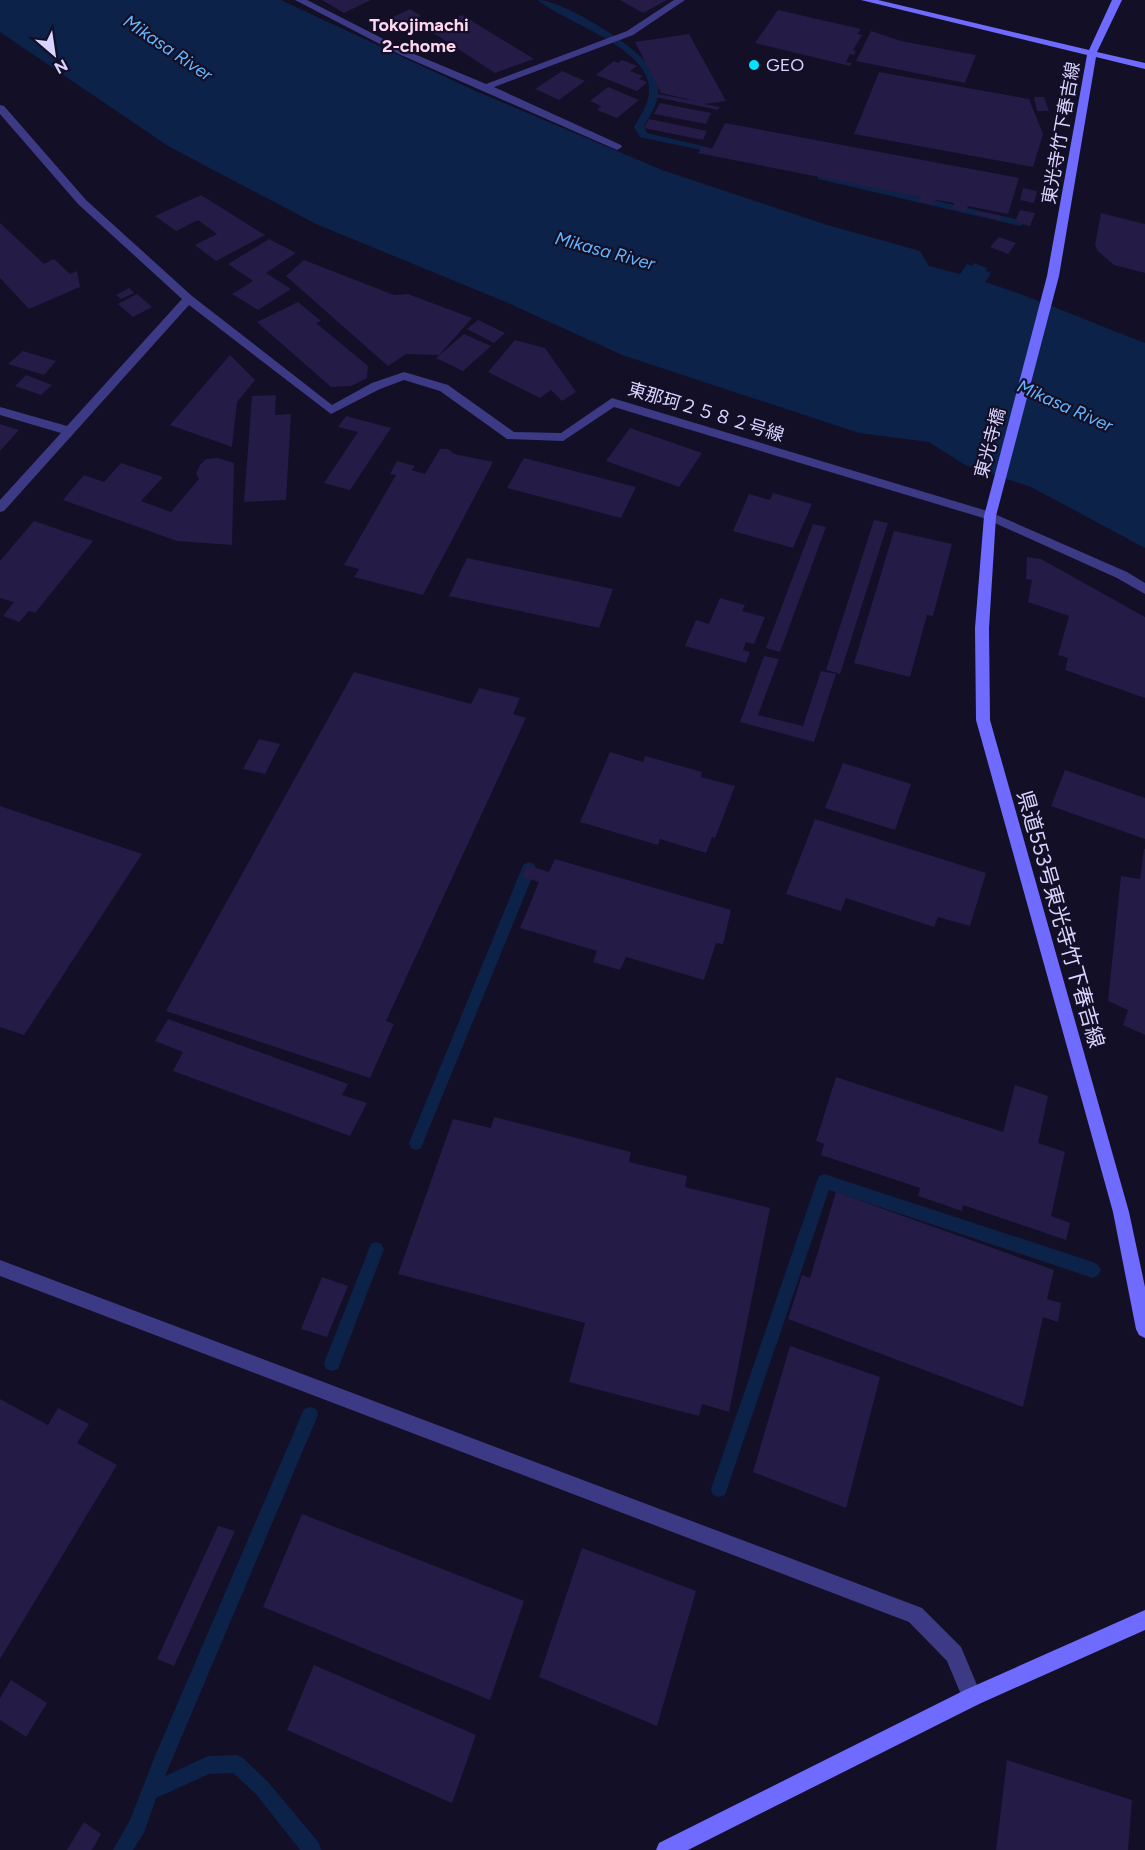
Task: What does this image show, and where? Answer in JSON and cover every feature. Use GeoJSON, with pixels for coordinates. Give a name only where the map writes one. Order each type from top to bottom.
{"type":"FeatureCollection","features":[{"type":"Feature","properties":{"kind":"main road"},"geometry":{"type":"LineString","coordinates":[[866,0],[1145,66]]}},
{"type":"Feature","properties":{"kind":"main road","name":"東光寺竹下春吉線"},"geometry":{"type":"LineString","coordinates":[[1053,276],[1092,53],[1117,0]]}},
{"type":"Feature","properties":{"kind":"main road","name":"東光寺橋"},"geometry":{"type":"LineString","coordinates":[[990,516],[1053,276]]}},
{"type":"Feature","properties":{"kind":"main road","name":"県道553号東光寺竹下春吉線"},"geometry":{"type":"LineString","coordinates":[[990,516],[982,628],[983,720],[1121,1212],[1145,1329]]}},
{"type":"Feature","properties":{"kind":"main road"},"geometry":{"type":"LineString","coordinates":[[666,1850],[972,1696],[1145,1620]]}},
{"type":"Feature","properties":{"kind":"street"},"geometry":{"type":"LineString","coordinates":[[300,0],[404,53],[486,87],[617,147]]}},
{"type":"Feature","properties":{"kind":"street"},"geometry":{"type":"LineString","coordinates":[[486,87],[630,33],[680,0]]}},
{"type":"Feature","properties":{"kind":"street"},"geometry":{"type":"LineString","coordinates":[[0,108],[82,202],[188,299],[0,508]]}},
{"type":"Feature","properties":{"kind":"street","name":"東那珂２５８２号線"},"geometry":{"type":"LineString","coordinates":[[188,299],[331,410],[376,386],[404,376],[444,388],[511,436],[563,437],[612,402],[990,516]]}},
{"type":"Feature","properties":{"kind":"street"},"geometry":{"type":"LineString","coordinates":[[0,411],[69,431]]}},
{"type":"Feature","properties":{"kind":"street"},"geometry":{"type":"LineString","coordinates":[[990,516],[1122,575],[1145,589]]}},
{"type":"Feature","properties":{"kind":"street"},"geometry":{"type":"LineString","coordinates":[[0,1268],[915,1615],[954,1654],[972,1696]]}},
{"type":"Feature","properties":{"kind":"water","name":"Mikasa River"},"geometry":{"type":"Polygon","coordinates":[[[0,0],[281,0],[471,89],[662,170],[824,224],[920,251],[929,266],[960,274],[967,264],[972,266],[974,263],[987,268],[986,271],[991,273],[985,282],[1145,343],[1145,548],[1031,487],[965,465],[929,442],[859,433],[622,355],[508,303],[316,224],[168,146],[0,32],[0,0]]]}},
{"type":"Feature","properties":{"kind":"building"},"geometry":{"type":"Polygon","coordinates":[[[322,0],[371,0],[344,13],[322,0]]]}},
{"type":"Feature","properties":{"kind":"building"},"geometry":{"type":"Polygon","coordinates":[[[620,0],[667,0],[643,13],[620,0]]]}},
{"type":"Feature","properties":{"kind":"building"},"geometry":{"type":"Polygon","coordinates":[[[410,9],[421,16],[398,27],[386,20],[410,9]]]}},
{"type":"Feature","properties":{"kind":"building"},"geometry":{"type":"Polygon","coordinates":[[[778,10],[861,29],[857,34],[862,35],[853,50],[856,51],[854,55],[850,54],[846,62],[852,63],[850,66],[755,43],[778,10]]]}},
{"type":"Feature","properties":{"kind":"building"},"geometry":{"type":"Polygon","coordinates":[[[462,15],[534,59],[495,73],[429,30],[462,15]]]}},
{"type":"Feature","properties":{"kind":"building"},"geometry":{"type":"Polygon","coordinates":[[[871,31],[901,41],[976,55],[965,83],[856,61],[871,31]]]}},
{"type":"Feature","properties":{"kind":"building"},"geometry":{"type":"Polygon","coordinates":[[[689,34],[726,101],[704,104],[720,107],[718,110],[656,97],[658,94],[700,102],[661,93],[635,42],[689,34]]]}},
{"type":"Feature","properties":{"kind":"building"},"geometry":{"type":"Polygon","coordinates":[[[622,60],[637,66],[630,71],[643,76],[639,79],[647,82],[637,91],[596,75],[614,61],[618,63],[622,60]]]}},
{"type":"Feature","properties":{"kind":"building"},"geometry":{"type":"Polygon","coordinates":[[[562,71],[585,81],[559,100],[535,89],[562,71]]]}},
{"type":"Feature","properties":{"kind":"building"},"geometry":{"type":"Polygon","coordinates":[[[879,72],[1029,99],[1043,134],[1033,167],[854,134],[879,72]]]}},
{"type":"Feature","properties":{"kind":"building"},"geometry":{"type":"Polygon","coordinates":[[[608,87],[639,100],[617,118],[597,110],[601,106],[590,101],[608,87]]]}},
{"type":"Feature","properties":{"kind":"building"},"geometry":{"type":"Polygon","coordinates":[[[1034,97],[1044,97],[1049,111],[1037,111],[1034,97]]]}},
{"type":"Feature","properties":{"kind":"building"},"geometry":{"type":"Polygon","coordinates":[[[660,103],[711,113],[706,124],[654,114],[660,103]]]}},
{"type":"Feature","properties":{"kind":"building"},"geometry":{"type":"Polygon","coordinates":[[[649,119],[707,131],[703,140],[644,128],[649,119]]]}},
{"type":"Feature","properties":{"kind":"building"},"geometry":{"type":"Polygon","coordinates":[[[725,123],[1019,178],[1008,214],[968,206],[966,212],[952,209],[954,203],[936,200],[934,205],[919,202],[921,197],[698,153],[702,147],[712,149],[725,123]]]}},
{"type":"Feature","properties":{"kind":"building"},"geometry":{"type":"Polygon","coordinates":[[[1023,188],[1037,191],[1034,203],[1020,200],[1023,188]]]}},
{"type":"Feature","properties":{"kind":"building"},"geometry":{"type":"Polygon","coordinates":[[[201,195],[265,235],[216,261],[195,245],[217,234],[198,220],[176,231],[155,216],[201,195]]]}},
{"type":"Feature","properties":{"kind":"building"},"geometry":{"type":"Polygon","coordinates":[[[1020,210],[1035,213],[1030,226],[1015,222],[1020,210]]]}},
{"type":"Feature","properties":{"kind":"building"},"geometry":{"type":"Polygon","coordinates":[[[975,211],[1001,216],[1000,220],[974,214],[975,211]]]}},
{"type":"Feature","properties":{"kind":"building"},"geometry":{"type":"Polygon","coordinates":[[[1101,213],[1145,224],[1145,273],[1114,265],[1098,251],[1095,245],[1101,213]]]}},
{"type":"Feature","properties":{"kind":"building"},"geometry":{"type":"Polygon","coordinates":[[[0,223],[44,264],[54,259],[70,274],[77,271],[80,287],[29,309],[0,278],[0,223]]]}},
{"type":"Feature","properties":{"kind":"building"},"geometry":{"type":"Polygon","coordinates":[[[999,237],[1016,243],[1008,254],[990,247],[999,237]]]}},
{"type":"Feature","properties":{"kind":"building"},"geometry":{"type":"Polygon","coordinates":[[[269,239],[296,253],[266,273],[291,289],[258,310],[232,294],[253,281],[228,264],[269,239]]]}},
{"type":"Feature","properties":{"kind":"building"},"geometry":{"type":"Polygon","coordinates":[[[304,260],[394,295],[408,294],[472,318],[439,355],[406,354],[388,366],[286,276],[304,260]]]}},
{"type":"Feature","properties":{"kind":"building"},"geometry":{"type":"Polygon","coordinates":[[[129,288],[134,293],[121,299],[116,295],[129,288]]]}},
{"type":"Feature","properties":{"kind":"building"},"geometry":{"type":"Polygon","coordinates":[[[137,294],[152,307],[133,317],[118,304],[137,294]]]}},
{"type":"Feature","properties":{"kind":"building"},"geometry":{"type":"Polygon","coordinates":[[[298,302],[321,321],[316,323],[368,366],[367,378],[351,386],[331,387],[257,322],[298,302]]]}},
{"type":"Feature","properties":{"kind":"building"},"geometry":{"type":"Polygon","coordinates":[[[478,320],[505,333],[494,343],[467,329],[478,320]]]}},
{"type":"Feature","properties":{"kind":"building"},"geometry":{"type":"Polygon","coordinates":[[[464,334],[491,346],[463,371],[436,358],[464,334]]]}},
{"type":"Feature","properties":{"kind":"building"},"geometry":{"type":"Polygon","coordinates":[[[515,340],[545,348],[576,392],[562,401],[551,390],[540,398],[488,372],[515,340]]]}},
{"type":"Feature","properties":{"kind":"building"},"geometry":{"type":"Polygon","coordinates":[[[23,351],[56,361],[44,375],[8,364],[23,351]]]}},
{"type":"Feature","properties":{"kind":"building"},"geometry":{"type":"Polygon","coordinates":[[[230,355],[255,380],[237,402],[232,447],[170,425],[230,355]]]}},
{"type":"Feature","properties":{"kind":"building"},"geometry":{"type":"Polygon","coordinates":[[[26,375],[52,385],[41,395],[15,386],[26,375]]]}},
{"type":"Feature","properties":{"kind":"building"},"geometry":{"type":"Polygon","coordinates":[[[276,395],[275,415],[291,414],[286,500],[244,502],[252,396],[276,395]]]}},
{"type":"Feature","properties":{"kind":"building"},"geometry":{"type":"Polygon","coordinates":[[[346,416],[391,428],[350,490],[324,483],[358,432],[338,427],[346,416]]]}},
{"type":"Feature","properties":{"kind":"building"},"geometry":{"type":"Polygon","coordinates":[[[0,424],[19,430],[0,451],[0,424]]]}},
{"type":"Feature","properties":{"kind":"building"},"geometry":{"type":"Polygon","coordinates":[[[630,428],[702,453],[679,487],[606,461],[630,428]]]}},
{"type":"Feature","properties":{"kind":"building"},"geometry":{"type":"Polygon","coordinates":[[[440,449],[448,449],[454,454],[493,462],[423,595],[354,577],[359,569],[344,565],[396,475],[390,474],[397,461],[415,466],[412,470],[425,474],[440,449]]]}},
{"type":"Feature","properties":{"kind":"building"},"geometry":{"type":"Polygon","coordinates":[[[218,458],[234,463],[232,545],[177,541],[63,500],[84,475],[104,482],[121,463],[163,477],[141,501],[171,512],[199,479],[196,474],[200,465],[206,459],[218,458]]]}},
{"type":"Feature","properties":{"kind":"building"},"geometry":{"type":"Polygon","coordinates":[[[524,458],[636,487],[621,518],[507,488],[524,458]]]}},
{"type":"Feature","properties":{"kind":"building"},"geometry":{"type":"Polygon","coordinates":[[[773,493],[812,504],[793,548],[733,531],[749,494],[770,500],[773,493]]]}},
{"type":"Feature","properties":{"kind":"building"},"geometry":{"type":"Polygon","coordinates":[[[874,520],[888,523],[840,674],[826,670],[874,520]]]}},
{"type":"Feature","properties":{"kind":"building"},"geometry":{"type":"Polygon","coordinates":[[[34,521],[93,541],[35,613],[29,611],[19,622],[3,616],[14,602],[0,598],[0,561],[34,521]]]}},
{"type":"Feature","properties":{"kind":"building"},"geometry":{"type":"Polygon","coordinates":[[[813,524],[826,527],[780,652],[766,648],[813,524]]]}},
{"type":"Feature","properties":{"kind":"building"},"geometry":{"type":"Polygon","coordinates":[[[894,531],[952,544],[933,616],[927,615],[910,677],[854,663],[894,531]]]}},
{"type":"Feature","properties":{"kind":"building"},"geometry":{"type":"Polygon","coordinates":[[[1027,557],[1041,559],[1145,617],[1145,698],[1065,670],[1068,658],[1058,655],[1069,616],[1028,602],[1032,580],[1026,579],[1027,557]]]}},
{"type":"Feature","properties":{"kind":"building"},"geometry":{"type":"Polygon","coordinates":[[[467,558],[613,589],[599,628],[449,596],[467,558]]]}},
{"type":"Feature","properties":{"kind":"building"},"geometry":{"type":"Polygon","coordinates":[[[720,598],[745,605],[742,611],[765,617],[754,644],[746,642],[743,650],[750,652],[746,663],[685,646],[696,620],[709,624],[720,598]]]}},
{"type":"Feature","properties":{"kind":"building"},"geometry":{"type":"Polygon","coordinates":[[[764,656],[779,659],[758,715],[803,726],[821,671],[836,674],[814,742],[740,722],[764,656]]]}},
{"type":"Feature","properties":{"kind":"building"},"geometry":{"type":"Polygon","coordinates":[[[354,672],[471,704],[479,688],[520,698],[513,714],[526,718],[386,1021],[394,1024],[370,1078],[166,1011],[354,672]]]}},
{"type":"Feature","properties":{"kind":"building"},"geometry":{"type":"Polygon","coordinates":[[[259,739],[280,744],[265,774],[243,769],[259,739]]]}},
{"type":"Feature","properties":{"kind":"building"},"geometry":{"type":"Polygon","coordinates":[[[610,752],[643,762],[645,756],[702,772],[701,777],[735,786],[715,838],[712,837],[706,853],[660,839],[658,845],[580,822],[610,752]]]}},
{"type":"Feature","properties":{"kind":"building"},"geometry":{"type":"Polygon","coordinates":[[[843,763],[911,784],[895,830],[825,808],[843,763]]]}},
{"type":"Feature","properties":{"kind":"building"},"geometry":{"type":"Polygon","coordinates":[[[1065,770],[1145,798],[1145,839],[1051,806],[1065,770]]]}},
{"type":"Feature","properties":{"kind":"building"},"geometry":{"type":"Polygon","coordinates":[[[0,806],[142,854],[24,1035],[0,1027],[0,806]]]}},
{"type":"Feature","properties":{"kind":"building"},"geometry":{"type":"Polygon","coordinates":[[[815,819],[986,873],[970,926],[938,917],[934,927],[846,898],[841,911],[786,894],[815,819]]]}},
{"type":"Feature","properties":{"kind":"building"},"geometry":{"type":"Polygon","coordinates":[[[1144,849],[1145,1035],[1123,1025],[1128,1010],[1108,1001],[1121,876],[1140,879],[1144,849]]]}},
{"type":"Feature","properties":{"kind":"building"},"geometry":{"type":"Polygon","coordinates":[[[555,859],[731,910],[723,944],[716,943],[704,980],[626,957],[620,970],[593,962],[597,951],[520,928],[539,882],[522,877],[527,865],[549,872],[555,859]]]}},
{"type":"Feature","properties":{"kind":"building"},"geometry":{"type":"Polygon","coordinates":[[[168,1019],[348,1084],[342,1095],[367,1103],[350,1136],[173,1071],[183,1052],[155,1041],[168,1019]]]}},
{"type":"Feature","properties":{"kind":"building"},"geometry":{"type":"Polygon","coordinates":[[[836,1077],[1003,1132],[1015,1085],[1048,1096],[1038,1143],[1065,1152],[1051,1216],[1070,1223],[1066,1240],[963,1205],[962,1211],[918,1196],[920,1188],[821,1155],[824,1144],[816,1141],[836,1077]]]}},
{"type":"Feature","properties":{"kind":"building"},"geometry":{"type":"Polygon","coordinates":[[[494,1117],[631,1152],[629,1162],[687,1176],[685,1187],[770,1208],[729,1412],[702,1404],[699,1416],[569,1382],[585,1323],[398,1274],[453,1119],[491,1128],[494,1117]]]}},
{"type":"Feature","properties":{"kind":"building"},"geometry":{"type":"Polygon","coordinates":[[[836,1192],[1054,1270],[1047,1299],[1061,1303],[1058,1322],[1043,1317],[1023,1407],[788,1319],[802,1275],[810,1278],[836,1192]]]}},
{"type":"Feature","properties":{"kind":"building"},"geometry":{"type":"Polygon","coordinates":[[[322,1277],[348,1286],[327,1337],[301,1329],[322,1277]]]}},
{"type":"Feature","properties":{"kind":"building"},"geometry":{"type":"Polygon","coordinates":[[[790,1346],[880,1377],[846,1508],[753,1472],[790,1346]]]}},
{"type":"Feature","properties":{"kind":"building"},"geometry":{"type":"Polygon","coordinates":[[[0,1399],[48,1425],[58,1408],[89,1424],[77,1443],[117,1465],[0,1659],[0,1399]]]}},
{"type":"Feature","properties":{"kind":"building"},"geometry":{"type":"Polygon","coordinates":[[[302,1514],[524,1601],[490,1700],[263,1607],[302,1514]]]}},
{"type":"Feature","properties":{"kind":"building"},"geometry":{"type":"Polygon","coordinates":[[[218,1526],[235,1531],[174,1666],[157,1659],[218,1526]]]}},
{"type":"Feature","properties":{"kind":"building"},"geometry":{"type":"Polygon","coordinates":[[[582,1548],[696,1591],[657,1726],[539,1677],[582,1548]]]}},
{"type":"Feature","properties":{"kind":"building"},"geometry":{"type":"Polygon","coordinates":[[[314,1665],[476,1735],[452,1803],[287,1730],[314,1665]]]}},
{"type":"Feature","properties":{"kind":"building"},"geometry":{"type":"Polygon","coordinates":[[[11,1680],[47,1703],[26,1737],[0,1720],[0,1698],[11,1680]]]}},
{"type":"Feature","properties":{"kind":"building"},"geometry":{"type":"Polygon","coordinates":[[[1007,1760],[1132,1800],[1128,1850],[996,1850],[1007,1760]]]}},
{"type":"Feature","properties":{"kind":"building"},"geometry":{"type":"Polygon","coordinates":[[[84,1822],[101,1834],[92,1850],[67,1850],[84,1822]]]}},
{"type":"Feature","properties":{"kind":"waterway"},"geometry":{"type":"LineString","coordinates":[[542,0],[608,36],[639,60],[650,74],[654,93],[639,127],[643,135],[717,152]]}},
{"type":"Feature","properties":{"kind":"waterway"},"geometry":{"type":"LineString","coordinates":[[821,177],[1020,223]]}},
{"type":"Feature","properties":{"kind":"waterway"},"geometry":{"type":"LineString","coordinates":[[416,1143],[529,868]]}},
{"type":"Feature","properties":{"kind":"waterway"},"geometry":{"type":"LineString","coordinates":[[719,1489],[824,1181],[1093,1270]]}},
{"type":"Feature","properties":{"kind":"waterway"},"geometry":{"type":"LineString","coordinates":[[332,1363],[376,1249]]}},
{"type":"Feature","properties":{"kind":"waterway"},"geometry":{"type":"LineString","coordinates":[[122,1850],[137,1826],[161,1762],[310,1415]]}},
{"type":"Feature","properties":{"kind":"waterway"},"geometry":{"type":"LineString","coordinates":[[150,1792],[208,1765],[237,1764],[262,1788],[312,1850]]}},
{"type":"Feature","properties":{"kind":"place","name":"GEO"},"geometry":{"type":"Point","coordinates":[754,65]}},
{"type":"Feature","properties":{"kind":"district","name":"Tokojimachi 2-chome"},"geometry":{"type":"Point","coordinates":[419,36]}}]}
